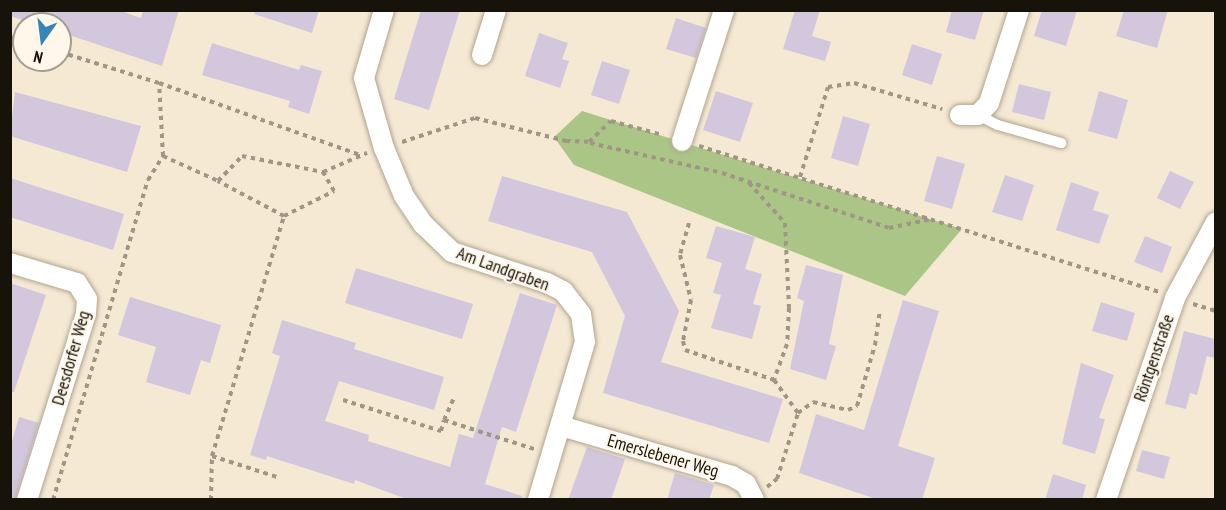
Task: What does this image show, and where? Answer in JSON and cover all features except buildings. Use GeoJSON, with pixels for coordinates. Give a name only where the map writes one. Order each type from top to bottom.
{"type":"FeatureCollection","features":[{"type":"Feature","properties":{"kind":"street","name":"Am Landgraben"},"geometry":{"type":"LineString","coordinates":[[384,10],[364,78],[384,148],[404,196],[438,242],[469,259],[547,283],[575,302],[585,328],[585,342],[538,500]]}},
{"type":"Feature","properties":{"kind":"street"},"geometry":{"type":"LineString","coordinates":[[482,55],[496,10]]}},
{"type":"Feature","properties":{"kind":"street"},"geometry":{"type":"LineString","coordinates":[[682,141],[724,10]]}},
{"type":"Feature","properties":{"kind":"street"},"geometry":{"type":"LineString","coordinates":[[969,115],[989,103],[1019,10]]}},
{"type":"Feature","properties":{"kind":"street","name":"Röntgenstraße"},"geometry":{"type":"LineString","coordinates":[[1106,500],[1175,298],[1215,222]]}},
{"type":"Feature","properties":{"kind":"street","name":"Deesdorfer Weg"},"geometry":{"type":"LineString","coordinates":[[10,263],[77,283],[87,299],[86,314],[27,500]]}},
{"type":"Feature","properties":{"kind":"street","name":"Emerslebener Weg"},"geometry":{"type":"LineString","coordinates":[[561,426],[732,476],[746,484],[754,498]]}},
{"type":"Feature","properties":{"kind":"lane"},"geometry":{"type":"LineString","coordinates":[[969,115],[1061,143]]}},
{"type":"Feature","properties":{"kind":"path"},"geometry":{"type":"LineString","coordinates":[[72,56],[159,83],[360,155]]}},
{"type":"Feature","properties":{"kind":"path"},"geometry":{"type":"LineString","coordinates":[[53,500],[147,180],[164,156],[159,83]]}},
{"type":"Feature","properties":{"kind":"path"},"geometry":{"type":"LineString","coordinates":[[800,177],[828,87],[854,83],[969,115]]}},
{"type":"Feature","properties":{"kind":"path"},"geometry":{"type":"LineString","coordinates":[[218,181],[242,156],[323,172],[360,155],[475,118],[566,141],[590,142],[722,173],[889,228],[933,218]]}},
{"type":"Feature","properties":{"kind":"path"},"geometry":{"type":"LineString","coordinates":[[590,142],[611,121],[933,218],[1215,311]]}},
{"type":"Feature","properties":{"kind":"path"},"geometry":{"type":"LineString","coordinates":[[164,156],[284,216]]}},
{"type":"Feature","properties":{"kind":"path"},"geometry":{"type":"LineString","coordinates":[[212,500],[212,456],[284,216],[334,191],[323,172]]}},
{"type":"Feature","properties":{"kind":"path"},"geometry":{"type":"LineString","coordinates":[[749,183],[785,223],[789,308],[787,344],[774,380]]}},
{"type":"Feature","properties":{"kind":"path"},"geometry":{"type":"LineString","coordinates":[[690,223],[680,255],[691,300],[683,341],[685,350],[774,380],[798,413]]}},
{"type":"Feature","properties":{"kind":"path"},"geometry":{"type":"LineString","coordinates":[[754,498],[777,480],[798,413],[813,402],[848,410],[857,406],[875,345],[880,311]]}},
{"type":"Feature","properties":{"kind":"path"},"geometry":{"type":"LineString","coordinates":[[343,400],[441,431],[454,398]]}},
{"type":"Feature","properties":{"kind":"path"},"geometry":{"type":"LineString","coordinates":[[444,420],[552,455]]}},
{"type":"Feature","properties":{"kind":"path"},"geometry":{"type":"LineString","coordinates":[[212,456],[277,477]]}},
{"type":"Feature","properties":{"kind":"green space"},"geometry":{"type":"Polygon","coordinates":[[[582,111],[962,229],[905,296],[574,165],[554,137],[582,111]]]}}]}
